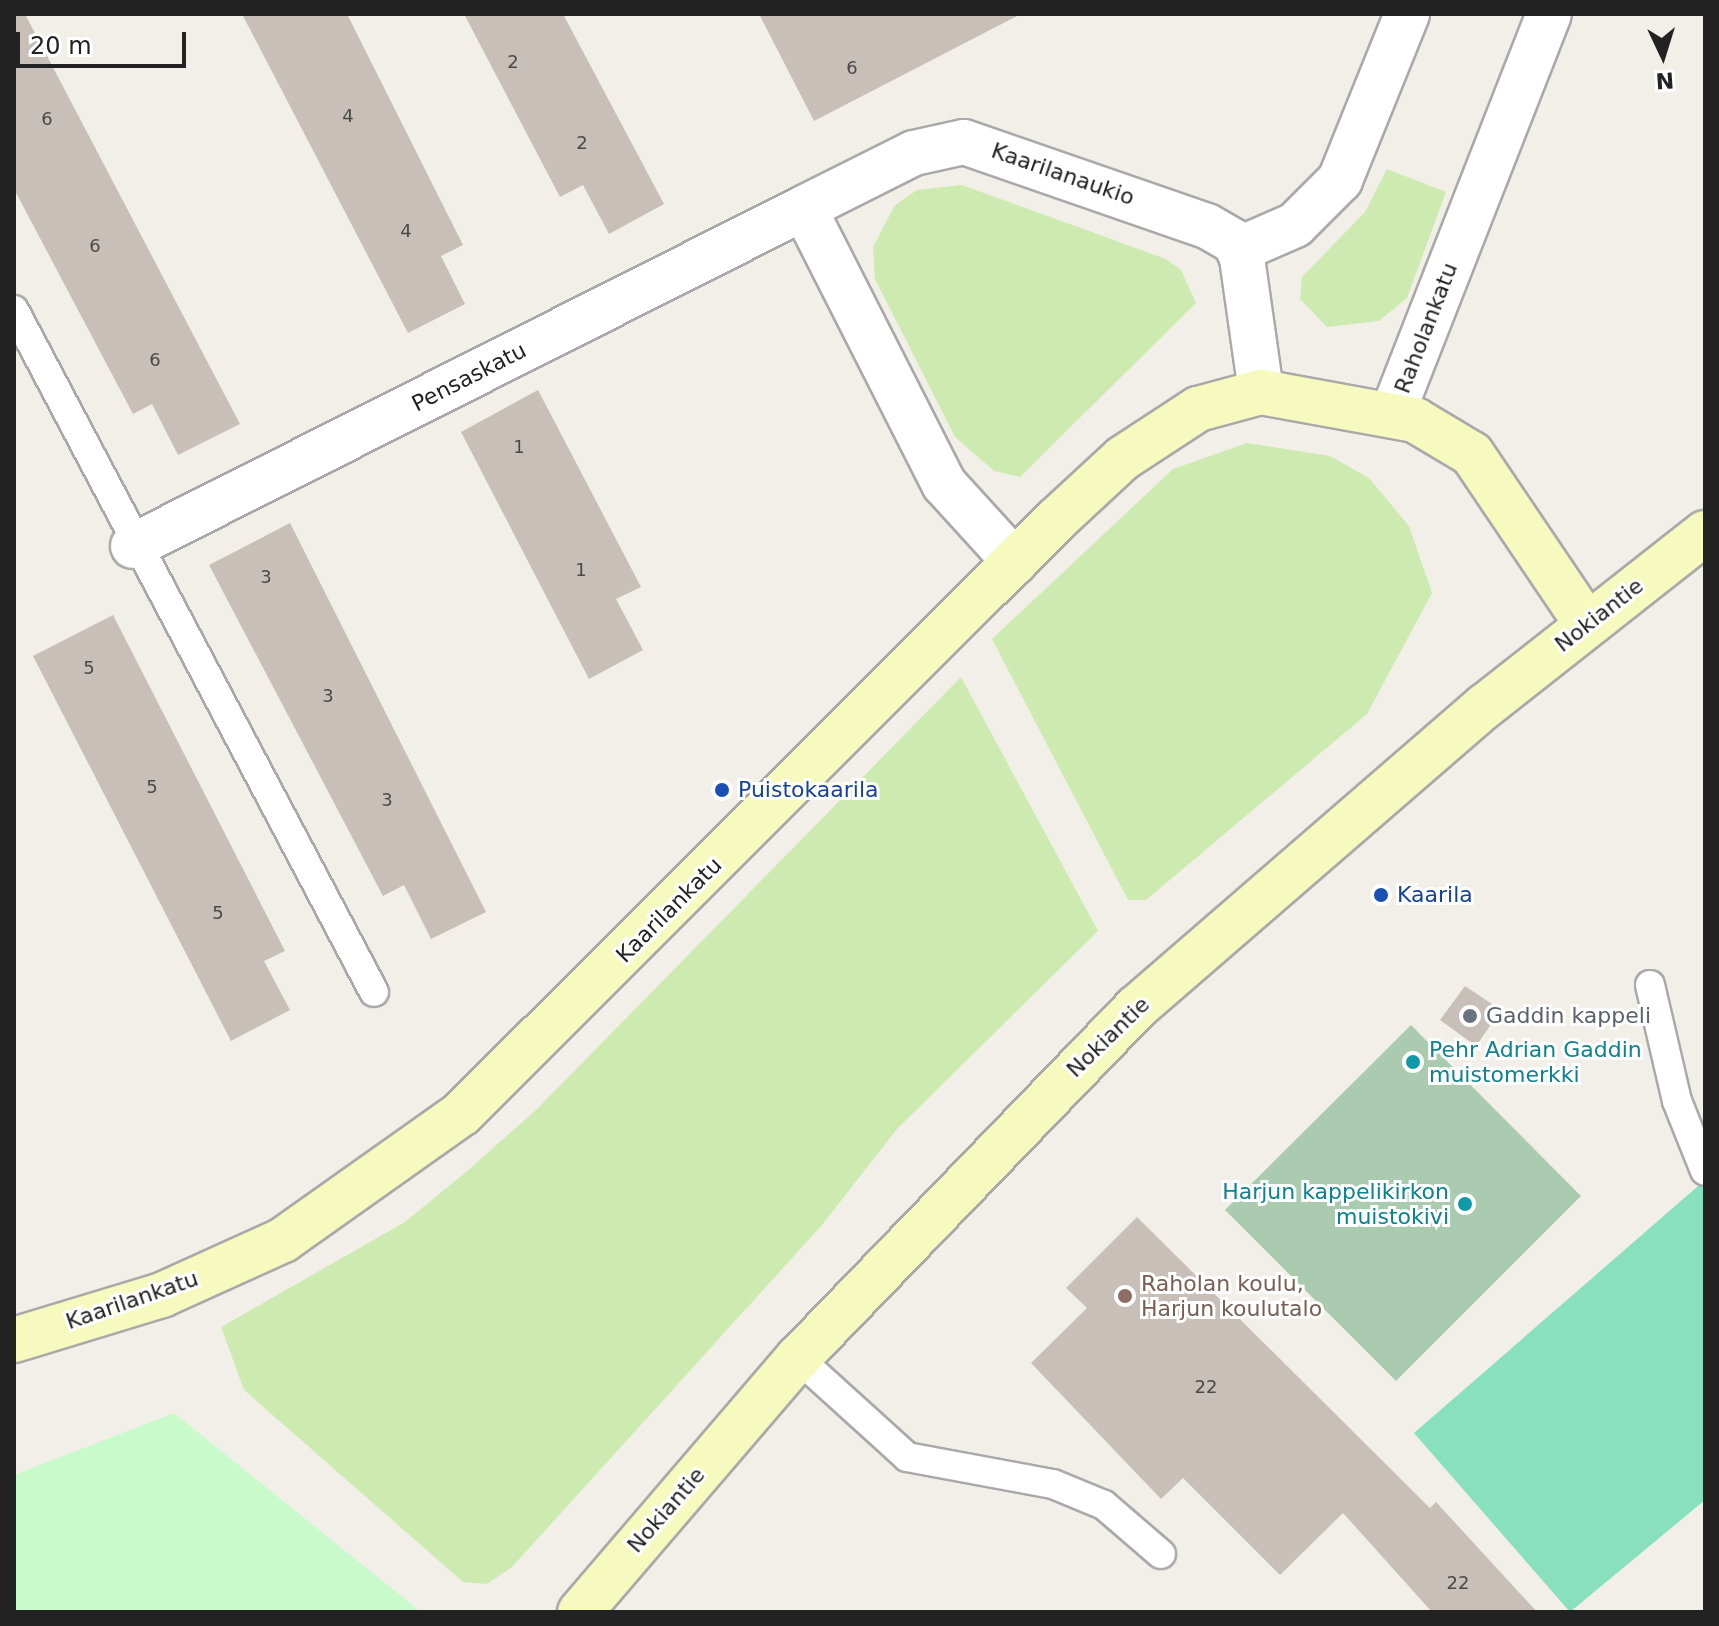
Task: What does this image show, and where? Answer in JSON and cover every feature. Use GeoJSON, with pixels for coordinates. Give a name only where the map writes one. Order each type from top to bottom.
{"type":"FeatureCollection","features":[{"type":"Feature","properties":{"kind":"street"},"geometry":{"type":"LineString","coordinates":[[1393,412],[1261,392],[1240,249],[1295,225],[1340,180],[1407,14]]}},
{"type":"Feature","properties":{"kind":"street","name":"Raholankatu"},"geometry":{"type":"LineString","coordinates":[[1549,14],[1393,412],[1472,454],[1586,623]]}},
{"type":"Feature","properties":{"kind":"street","name":"Kaarilanaukio"},"geometry":{"type":"LineString","coordinates":[[804,208],[914,153],[964,142],[1207,226],[1240,249]]}},
{"type":"Feature","properties":{"kind":"street"},"geometry":{"type":"LineString","coordinates":[[804,208],[911,424],[955,502],[1015,562]]}},
{"type":"Feature","properties":{"kind":"street","name":"Pensaskatu"},"geometry":{"type":"LineString","coordinates":[[133,546],[804,208]]}},
{"type":"Feature","properties":{"kind":"street","name":"Kaarilankatu"},"geometry":{"type":"LineString","coordinates":[[14,1340],[162,1295],[283,1240],[461,1114],[1015,562],[1149,438],[1198,409],[1261,392]]}},
{"type":"Feature","properties":{"kind":"street","name":"Nokiantie"},"geometry":{"type":"LineString","coordinates":[[580,1612],[798,1358],[1136,1008],[1586,623],[1705,533]]}},
{"type":"Feature","properties":{"kind":"lane"},"geometry":{"type":"LineString","coordinates":[[14,310],[133,546],[374,992]]}},
{"type":"Feature","properties":{"kind":"lane"},"geometry":{"type":"LineString","coordinates":[[1650,985],[1677,1101],[1705,1171]]}},
{"type":"Feature","properties":{"kind":"lane"},"geometry":{"type":"LineString","coordinates":[[798,1358],[907,1457],[1053,1484],[1104,1505],[1161,1554]]}},
{"type":"Feature","properties":{"kind":"green space"},"geometry":{"type":"Polygon","coordinates":[[[1387,169],[1446,192],[1407,298],[1379,321],[1327,327],[1300,299],[1302,277],[1365,212],[1387,169]]]}},
{"type":"Feature","properties":{"kind":"green space"},"geometry":{"type":"Polygon","coordinates":[[[962,185],[1166,259],[1181,270],[1196,303],[1020,477],[994,471],[955,437],[875,279],[873,247],[895,205],[917,190],[962,185]]]}},
{"type":"Feature","properties":{"kind":"green space"},"geometry":{"type":"Polygon","coordinates":[[[1247,443],[1330,456],[1369,478],[1409,526],[1432,593],[1367,714],[1146,900],[1128,900],[992,639],[1173,469],[1247,443]]]}},
{"type":"Feature","properties":{"kind":"green space"},"geometry":{"type":"Polygon","coordinates":[[[961,677],[1098,931],[897,1129],[822,1225],[512,1567],[487,1584],[463,1582],[244,1390],[221,1327],[405,1222],[466,1172],[536,1110],[961,677]]]}},
{"type":"Feature","properties":{"kind":"green space"},"geometry":{"type":"Polygon","coordinates":[[[1411,1025],[1581,1196],[1396,1381],[1225,1210],[1411,1025]]]}},
{"type":"Feature","properties":{"kind":"green space"},"geometry":{"type":"Polygon","coordinates":[[[1705,1180],[1705,1500],[1570,1612],[1414,1433],[1705,1180]]]}},
{"type":"Feature","properties":{"kind":"green space"},"geometry":{"type":"Polygon","coordinates":[[[174,1413],[421,1612],[14,1612],[14,1475],[174,1413]]]}},
{"type":"Feature","properties":{"kind":"building"},"geometry":{"type":"Polygon","coordinates":[[[14,14],[25,14],[240,424],[178,455],[152,404],[133,414],[14,189],[14,14]]]}},
{"type":"Feature","properties":{"kind":"building"},"geometry":{"type":"Polygon","coordinates":[[[242,14],[347,14],[463,245],[441,256],[465,304],[408,333],[242,14]]]}},
{"type":"Feature","properties":{"kind":"building"},"geometry":{"type":"Polygon","coordinates":[[[464,14],[563,14],[664,204],[609,234],[583,185],[560,197],[464,14]]]}},
{"type":"Feature","properties":{"kind":"building"},"geometry":{"type":"Polygon","coordinates":[[[759,14],[1021,14],[814,121],[759,14]]]}},
{"type":"Feature","properties":{"kind":"building"},"geometry":{"type":"Polygon","coordinates":[[[538,390],[641,587],[616,599],[643,650],[589,679],[461,432],[538,390]]]}},
{"type":"Feature","properties":{"kind":"building"},"geometry":{"type":"Polygon","coordinates":[[[290,523],[486,912],[431,939],[404,885],[383,896],[209,565],[290,523]]]}},
{"type":"Feature","properties":{"kind":"building"},"geometry":{"type":"Polygon","coordinates":[[[113,615],[285,951],[264,961],[290,1010],[231,1041],[33,656],[113,615]]]}},
{"type":"Feature","properties":{"kind":"building","name":"Gaddin kappeli"},"geometry":{"type":"Polygon","coordinates":[[[1465,986],[1501,1010],[1476,1046],[1440,1020],[1465,986]]]}},
{"type":"Feature","properties":{"kind":"building"},"geometry":{"type":"Polygon","coordinates":[[[1137,1217],[1430,1508],[1436,1502],[1537,1612],[1432,1612],[1343,1513],[1280,1575],[1183,1478],[1161,1499],[1031,1363],[1087,1308],[1066,1288],[1137,1217]]]}},
{"type":"Feature","properties":{"kind":"place","name":"Puistokaarila"},"geometry":{"type":"Point","coordinates":[722,790]}},
{"type":"Feature","properties":{"kind":"place","name":"Kaarila"},"geometry":{"type":"Point","coordinates":[1381,895]}},
{"type":"Feature","properties":{"kind":"place","name":"Gaddin kappeli"},"geometry":{"type":"Point","coordinates":[1470,1016]}},
{"type":"Feature","properties":{"kind":"place","name":"Pehr Adrian Gaddin muistomerkki"},"geometry":{"type":"Point","coordinates":[1413,1062]}},
{"type":"Feature","properties":{"kind":"place","name":"Harjun kappelikirkon muistokivi"},"geometry":{"type":"Point","coordinates":[1465,1204]}},
{"type":"Feature","properties":{"kind":"place","name":"Raholan koulu, Harjun koulutalo"},"geometry":{"type":"Point","coordinates":[1125,1296]}}]}
